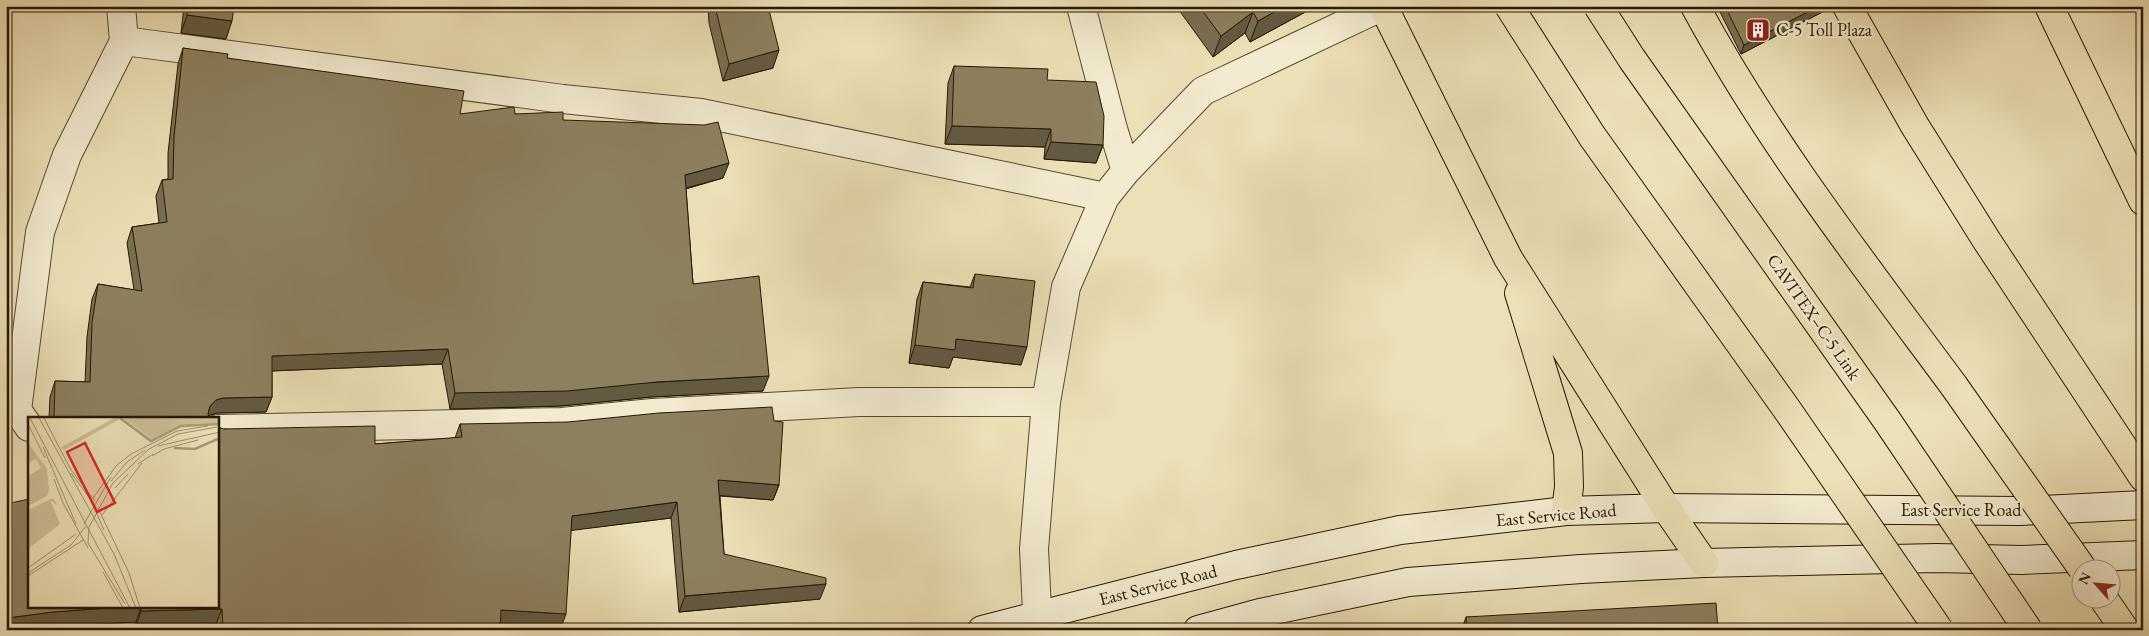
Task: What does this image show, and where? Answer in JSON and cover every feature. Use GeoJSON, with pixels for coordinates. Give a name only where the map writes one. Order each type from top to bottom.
{"type":"FeatureCollection","features":[{"type":"Feature","properties":{"kind":"main road"},"geometry":{"type":"LineString","coordinates":[[1383,6],[1508,258],[1666,508],[1704,563]]}},
{"type":"Feature","properties":{"kind":"main road"},"geometry":{"type":"LineString","coordinates":[[1508,6],[1592,136],[1807,438],[1939,630]]}},
{"type":"Feature","properties":{"kind":"main road","name":"CAVITEX–C-5 Link"},"geometry":{"type":"LineString","coordinates":[[1598,6],[1632,59],[1888,422],[2028,630]]}},
{"type":"Feature","properties":{"kind":"main road"},"geometry":{"type":"LineString","coordinates":[[1695,6],[1749,99],[1796,169],[1954,386],[2075,558]]}},
{"type":"Feature","properties":{"kind":"main road"},"geometry":{"type":"LineString","coordinates":[[1847,6],[1920,134],[1987,241],[2143,477]]}},
{"type":"Feature","properties":{"kind":"main road"},"geometry":{"type":"LineString","coordinates":[[2049,6],[2143,201]]}},
{"type":"Feature","properties":{"kind":"main road"},"geometry":{"type":"LineString","coordinates":[[1508,258],[1568,453],[1570,479],[1566,511]]}},
{"type":"Feature","properties":{"kind":"main road"},"geometry":{"type":"LineString","coordinates":[[2110,608],[2125,630]]}},
{"type":"Feature","properties":{"kind":"street"},"geometry":{"type":"LineString","coordinates":[[28,426],[17,410],[40,232],[67,155],[124,41],[121,6]]}},
{"type":"Feature","properties":{"kind":"street"},"geometry":{"type":"LineString","coordinates":[[1081,6],[1126,171]]}},
{"type":"Feature","properties":{"kind":"street"},"geometry":{"type":"LineString","coordinates":[[1038,623],[1034,549],[1046,402],[1066,287],[1105,197],[1126,171],[1203,92],[1383,6]]}},
{"type":"Feature","properties":{"kind":"street"},"geometry":{"type":"LineString","coordinates":[[124,41],[563,99],[701,113],[1105,197]]}},
{"type":"Feature","properties":{"kind":"street"},"geometry":{"type":"LineString","coordinates":[[219,429],[562,422],[652,413],[858,402],[1046,402]]}},
{"type":"Feature","properties":{"kind":"street","name":"East Service Road"},"geometry":{"type":"LineString","coordinates":[[982,630],[1038,623],[1236,566],[1400,530],[1566,511],[1666,508],[2020,511],[2143,505]]}},
{"type":"Feature","properties":{"kind":"street"},"geometry":{"type":"LineString","coordinates":[[1198,630],[1260,613],[1408,582],[1581,569],[1704,563],[1937,558],[2022,560],[2143,555]]}},
{"type":"Feature","properties":{"kind":"building"},"geometry":{"type":"Polygon","coordinates":[[[188,6],[234,6],[232,21],[187,15],[188,6]]]}},
{"type":"Feature","properties":{"kind":"building"},"geometry":{"type":"Polygon","coordinates":[[[715,6],[768,6],[779,50],[729,64],[715,6]]]}},
{"type":"Feature","properties":{"kind":"building"},"geometry":{"type":"Polygon","coordinates":[[[1199,6],[1285,6],[1258,21],[1253,12],[1221,36],[1199,6]]]}},
{"type":"Feature","properties":{"kind":"building","name":"C-5 Toll Plaza"},"geometry":{"type":"Polygon","coordinates":[[[1725,6],[1819,6],[1744,45],[1725,6]]]}},
{"type":"Feature","properties":{"kind":"building"},"geometry":{"type":"Polygon","coordinates":[[[183,48],[228,54],[227,58],[464,91],[460,114],[514,107],[515,114],[563,112],[563,120],[704,125],[718,122],[729,163],[685,175],[693,284],[759,276],[769,376],[657,382],[567,391],[455,393],[448,349],[272,356],[272,397],[223,398],[216,400],[210,406],[209,417],[54,417],[55,381],[90,382],[92,322],[98,284],[142,291],[132,227],[167,222],[162,180],[173,179],[174,137],[183,48]]]}},
{"type":"Feature","properties":{"kind":"building"},"geometry":{"type":"Polygon","coordinates":[[[954,66],[1048,69],[1047,80],[1096,82],[1104,116],[1103,145],[1051,142],[1051,129],[952,126],[954,66]]]}},
{"type":"Feature","properties":{"kind":"building"},"geometry":{"type":"Polygon","coordinates":[[[975,274],[1035,281],[1027,347],[956,339],[955,350],[915,345],[923,282],[973,288],[975,274]]]}},
{"type":"Feature","properties":{"kind":"building"},"geometry":{"type":"Polygon","coordinates":[[[772,407],[774,421],[783,422],[779,485],[718,480],[724,554],[826,578],[826,584],[685,596],[677,502],[572,516],[566,614],[501,610],[500,630],[223,630],[222,609],[141,611],[141,608],[219,608],[219,427],[224,429],[375,426],[375,444],[462,437],[460,424],[568,422],[659,413],[772,407]]]}},
{"type":"Feature","properties":{"kind":"building"},"geometry":{"type":"Polygon","coordinates":[[[28,499],[28,608],[108,608],[7,618],[6,504],[28,499]]]}},
{"type":"Feature","properties":{"kind":"building"},"geometry":{"type":"Polygon","coordinates":[[[1716,603],[1718,630],[1467,630],[1466,617],[1716,603]]]}},
{"type":"Feature","properties":{"kind":"place","name":"C-5 Toll Plaza"},"geometry":{"type":"Point","coordinates":[1758,30]}}]}
